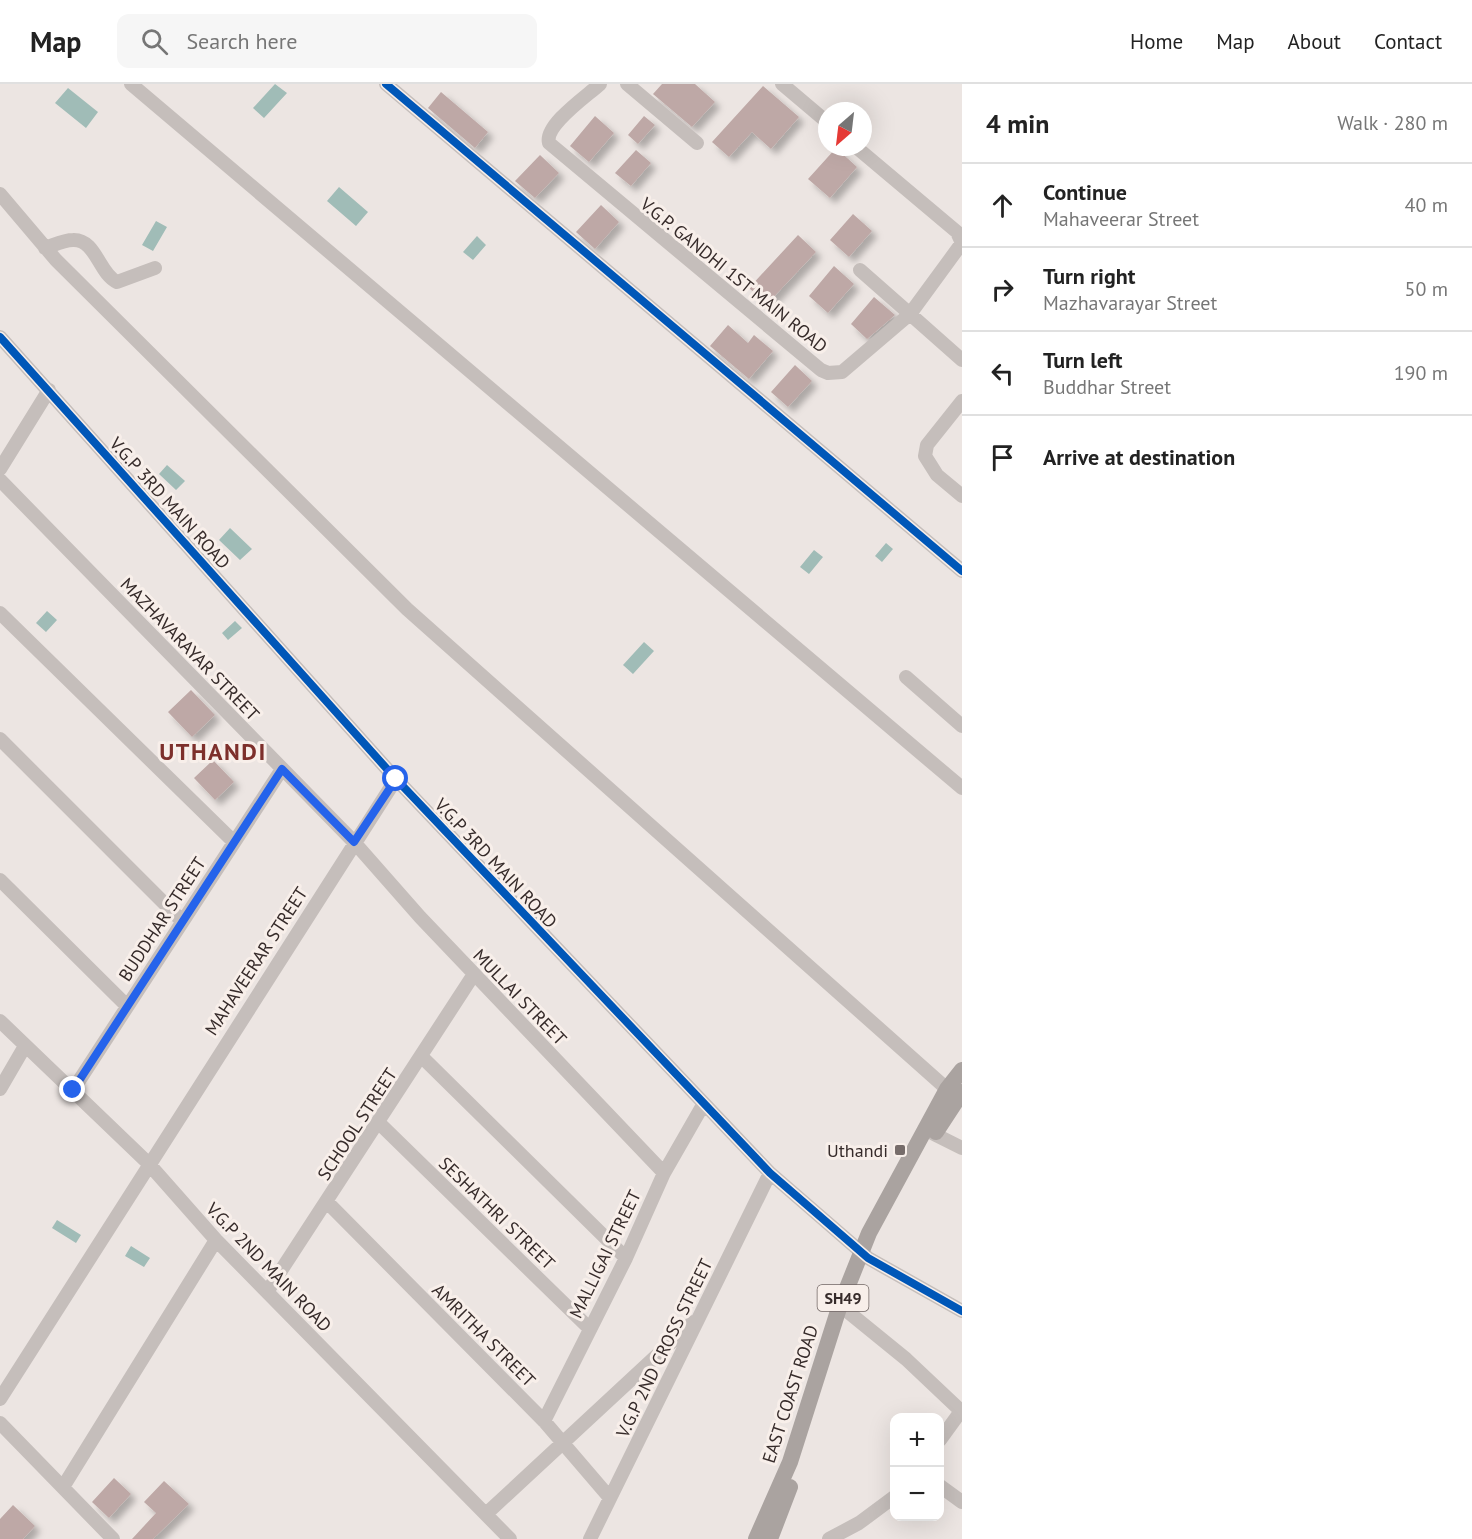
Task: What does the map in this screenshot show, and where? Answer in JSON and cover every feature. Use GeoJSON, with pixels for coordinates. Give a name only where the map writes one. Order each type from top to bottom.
{"type":"FeatureCollection","features":[{"type":"Feature","properties":{"kind":"main road","name":"EAST COAST ROAD"},"geometry":{"type":"LineString","coordinates":[[771,1539],[798,1465],[864,1255],[934,1134],[962,1070]]}},
{"type":"Feature","properties":{"kind":"main road","name":"EAST COAST ROAD"},"geometry":{"type":"LineString","coordinates":[[756,1539],[790,1462],[839,1308],[864,1255],[954,1091]]}},
{"type":"Feature","properties":{"kind":"street"},"geometry":{"type":"LineString","coordinates":[[131,84],[962,788]]}},
{"type":"Feature","properties":{"kind":"street"},"geometry":{"type":"LineString","coordinates":[[386,84],[962,571]]}},
{"type":"Feature","properties":{"kind":"street","name":"V.G.P. GANDHI 1ST MAIN ROAD"},"geometry":{"type":"LineString","coordinates":[[600,84],[552,127],[548,137],[549,143],[821,370],[828,374],[842,372],[910,314]]}},
{"type":"Feature","properties":{"kind":"street"},"geometry":{"type":"LineString","coordinates":[[627,84],[697,143]]}},
{"type":"Feature","properties":{"kind":"street"},"geometry":{"type":"LineString","coordinates":[[782,84],[818,114]]}},
{"type":"Feature","properties":{"kind":"street"},"geometry":{"type":"LineString","coordinates":[[866,156],[962,238],[959,251],[910,314]]}},
{"type":"Feature","properties":{"kind":"street"},"geometry":{"type":"LineString","coordinates":[[0,194],[45,248],[407,609],[954,1091]]}},
{"type":"Feature","properties":{"kind":"street"},"geometry":{"type":"LineString","coordinates":[[45,248],[73,239],[84,243],[108,276],[117,282],[130,280],[155,268]]}},
{"type":"Feature","properties":{"kind":"street"},"geometry":{"type":"LineString","coordinates":[[860,270],[962,360]]}},
{"type":"Feature","properties":{"kind":"street","name":"V.G.P 3RD MAIN ROAD"},"geometry":{"type":"LineString","coordinates":[[0,337],[396,779],[770,1173],[864,1255],[962,1311]]}},
{"type":"Feature","properties":{"kind":"street"},"geometry":{"type":"LineString","coordinates":[[0,469],[49,390]]}},
{"type":"Feature","properties":{"kind":"street"},"geometry":{"type":"LineString","coordinates":[[962,401],[927,445],[924,456],[937,475],[962,496]]}},
{"type":"Feature","properties":{"kind":"street","name":"MAZHAVARAYAR STREET"},"geometry":{"type":"LineString","coordinates":[[0,480],[354,842]]}},
{"type":"Feature","properties":{"kind":"street"},"geometry":{"type":"LineString","coordinates":[[0,613],[234,842]]}},
{"type":"Feature","properties":{"kind":"street"},"geometry":{"type":"LineString","coordinates":[[906,677],[962,726]]}},
{"type":"Feature","properties":{"kind":"street"},"geometry":{"type":"LineString","coordinates":[[0,739],[182,921]]}},
{"type":"Feature","properties":{"kind":"street","name":"BUDDHAR STREET"},"geometry":{"type":"LineString","coordinates":[[73,1090],[282,769]]}},
{"type":"Feature","properties":{"kind":"street","name":"MAHAVEERAR STREET"},"geometry":{"type":"LineString","coordinates":[[0,1399],[396,779]]}},
{"type":"Feature","properties":{"kind":"street","name":"MULLAI STREET"},"geometry":{"type":"LineString","coordinates":[[354,842],[474,974],[664,1173]]}},
{"type":"Feature","properties":{"kind":"street"},"geometry":{"type":"LineString","coordinates":[[0,880],[127,1006]]}},
{"type":"Feature","properties":{"kind":"street","name":"SCHOOL STREET"},"geometry":{"type":"LineString","coordinates":[[267,1292],[423,1057],[474,974]]}},
{"type":"Feature","properties":{"kind":"street","name":"V.G.P 2ND MAIN ROAD"},"geometry":{"type":"LineString","coordinates":[[0,1021],[148,1164],[216,1240],[510,1539]]}},
{"type":"Feature","properties":{"kind":"street"},"geometry":{"type":"LineString","coordinates":[[0,1089],[25,1046]]}},
{"type":"Feature","properties":{"kind":"street"},"geometry":{"type":"LineString","coordinates":[[423,1057],[626,1258]]}},
{"type":"Feature","properties":{"kind":"street","name":"MALLIGAI STREET"},"geometry":{"type":"LineString","coordinates":[[544,1421],[626,1258],[664,1173],[703,1105]]}},
{"type":"Feature","properties":{"kind":"street","name":"SESHATHRI STREET"},"geometry":{"type":"LineString","coordinates":[[379,1123],[589,1328]]}},
{"type":"Feature","properties":{"kind":"street"},"geometry":{"type":"LineString","coordinates":[[934,1134],[962,1148]]}},
{"type":"Feature","properties":{"kind":"street","name":"V.G.P 2ND CROSS STREET"},"geometry":{"type":"LineString","coordinates":[[590,1539],[770,1173]]}},
{"type":"Feature","properties":{"kind":"street","name":"AMRITHA STREET"},"geometry":{"type":"LineString","coordinates":[[327,1202],[544,1421],[610,1498]]}},
{"type":"Feature","properties":{"kind":"street"},"geometry":{"type":"LineString","coordinates":[[63,1487],[216,1240]]}},
{"type":"Feature","properties":{"kind":"street"},"geometry":{"type":"LineString","coordinates":[[848,1311],[906,1359],[961,1412],[944,1434]]}},
{"type":"Feature","properties":{"kind":"street"},"geometry":{"type":"LineString","coordinates":[[486,1514],[699,1317]]}},
{"type":"Feature","properties":{"kind":"street"},"geometry":{"type":"LineString","coordinates":[[0,1423],[113,1539]]}},
{"type":"Feature","properties":{"kind":"street"},"geometry":{"type":"LineString","coordinates":[[944,1489],[962,1502]]}},
{"type":"Feature","properties":{"kind":"street"},"geometry":{"type":"LineString","coordinates":[[829,1539],[859,1523],[890,1500]]}},
{"type":"Feature","properties":{"kind":"water"},"geometry":{"type":"Polygon","coordinates":[[[275,84],[287,93],[264,118],[253,108],[275,84]]]}},
{"type":"Feature","properties":{"kind":"water"},"geometry":{"type":"Polygon","coordinates":[[[68,88],[98,112],[86,128],[55,103],[68,88]]]}},
{"type":"Feature","properties":{"kind":"water"},"geometry":{"type":"Polygon","coordinates":[[[339,187],[368,212],[356,226],[327,201],[339,187]]]}},
{"type":"Feature","properties":{"kind":"water"},"geometry":{"type":"Polygon","coordinates":[[[156,221],[167,227],[153,251],[142,245],[156,221]]]}},
{"type":"Feature","properties":{"kind":"water"},"geometry":{"type":"Polygon","coordinates":[[[477,236],[486,245],[473,260],[463,252],[477,236]]]}},
{"type":"Feature","properties":{"kind":"water"},"geometry":{"type":"Polygon","coordinates":[[[167,465],[185,481],[176,490],[159,474],[167,465]]]}},
{"type":"Feature","properties":{"kind":"water"},"geometry":{"type":"Polygon","coordinates":[[[230,528],[252,549],[240,560],[219,540],[230,528]]]}},
{"type":"Feature","properties":{"kind":"water"},"geometry":{"type":"Polygon","coordinates":[[[886,543],[893,549],[882,562],[875,556],[886,543]]]}},
{"type":"Feature","properties":{"kind":"water"},"geometry":{"type":"Polygon","coordinates":[[[814,550],[823,557],[809,574],[800,567],[814,550]]]}},
{"type":"Feature","properties":{"kind":"water"},"geometry":{"type":"Polygon","coordinates":[[[47,611],[57,620],[46,632],[36,623],[47,611]]]}},
{"type":"Feature","properties":{"kind":"water"},"geometry":{"type":"Polygon","coordinates":[[[235,621],[242,628],[228,640],[222,633],[235,621]]]}},
{"type":"Feature","properties":{"kind":"water"},"geometry":{"type":"Polygon","coordinates":[[[644,642],[654,651],[633,674],[623,665],[644,642]]]}},
{"type":"Feature","properties":{"kind":"water"},"geometry":{"type":"Polygon","coordinates":[[[57,1220],[81,1235],[76,1243],[52,1228],[57,1220]]]}},
{"type":"Feature","properties":{"kind":"water"},"geometry":{"type":"Polygon","coordinates":[[[131,1246],[150,1258],[144,1267],[125,1256],[131,1246]]]}},
{"type":"Feature","properties":{"kind":"building"},"geometry":{"type":"Polygon","coordinates":[[[662,84],[695,84],[715,102],[692,127],[653,94],[662,84]]]}},
{"type":"Feature","properties":{"kind":"building"},"geometry":{"type":"Polygon","coordinates":[[[763,86],[799,117],[771,149],[752,132],[729,157],[712,142],[763,86]]]}},
{"type":"Feature","properties":{"kind":"building"},"geometry":{"type":"Polygon","coordinates":[[[441,92],[488,132],[475,148],[428,108],[441,92]]]}},
{"type":"Feature","properties":{"kind":"building"},"geometry":{"type":"Polygon","coordinates":[[[595,116],[614,133],[589,162],[570,146],[595,116]]]}},
{"type":"Feature","properties":{"kind":"building"},"geometry":{"type":"Polygon","coordinates":[[[644,116],[655,125],[638,144],[628,135],[644,116]]]}},
{"type":"Feature","properties":{"kind":"building"},"geometry":{"type":"Polygon","coordinates":[[[636,150],[651,163],[631,186],[615,173],[636,150]]]}},
{"type":"Feature","properties":{"kind":"building"},"geometry":{"type":"Polygon","coordinates":[[[540,155],[559,173],[535,198],[515,181],[540,155]]]}},
{"type":"Feature","properties":{"kind":"building"},"geometry":{"type":"Polygon","coordinates":[[[829,156],[845,156],[857,167],[830,198],[808,179],[829,156]]]}},
{"type":"Feature","properties":{"kind":"building"},"geometry":{"type":"Polygon","coordinates":[[[601,205],[619,222],[595,249],[576,232],[601,205]]]}},
{"type":"Feature","properties":{"kind":"building"},"geometry":{"type":"Polygon","coordinates":[[[853,214],[872,231],[849,257],[830,240],[853,214]]]}},
{"type":"Feature","properties":{"kind":"building"},"geometry":{"type":"Polygon","coordinates":[[[798,235],[816,252],[767,304],[749,288],[798,235]]]}},
{"type":"Feature","properties":{"kind":"building"},"geometry":{"type":"Polygon","coordinates":[[[834,266],[854,284],[828,313],[809,296],[834,266]]]}},
{"type":"Feature","properties":{"kind":"building"},"geometry":{"type":"Polygon","coordinates":[[[874,297],[895,315],[867,339],[851,324],[874,297]]]}},
{"type":"Feature","properties":{"kind":"building"},"geometry":{"type":"Polygon","coordinates":[[[728,325],[748,343],[754,335],[773,351],[749,379],[710,346],[728,325]]]}},
{"type":"Feature","properties":{"kind":"building"},"geometry":{"type":"Polygon","coordinates":[[[795,365],[812,381],[788,407],[771,392],[795,365]]]}},
{"type":"Feature","properties":{"kind":"building"},"geometry":{"type":"Polygon","coordinates":[[[191,690],[215,715],[192,737],[168,712],[191,690]]]}},
{"type":"Feature","properties":{"kind":"building"},"geometry":{"type":"Polygon","coordinates":[[[213,760],[234,782],[215,800],[194,778],[213,760]]]}},
{"type":"Feature","properties":{"kind":"building"},"geometry":{"type":"Polygon","coordinates":[[[114,1478],[131,1494],[109,1518],[92,1502],[114,1478]]]}},
{"type":"Feature","properties":{"kind":"building"},"geometry":{"type":"Polygon","coordinates":[[[164,1481],[189,1504],[153,1539],[132,1539],[156,1513],[144,1502],[164,1481]]]}},
{"type":"Feature","properties":{"kind":"building"},"geometry":{"type":"Polygon","coordinates":[[[13,1505],[35,1526],[23,1539],[0,1539],[0,1519],[13,1505]]]}},
{"type":"Feature","properties":{"kind":"cycle path"},"geometry":{"type":"LineString","coordinates":[[386,84],[962,571]]}},
{"type":"Feature","properties":{"kind":"cycle path"},"geometry":{"type":"LineString","coordinates":[[0,337],[396,779],[770,1173],[868,1258],[962,1311]]}},
{"type":"Feature","properties":{"kind":"place","name":"Uthandi"},"geometry":{"type":"Point","coordinates":[900,1150]}},
{"type":"Feature","properties":{"kind":"district","name":"UTHANDI"},"geometry":{"type":"Point","coordinates":[213,751]}},
{"type":"Feature","properties":{"kind":"route"},"geometry":{"type":"LineString","coordinates":[[73,1090],[282,769],[354,842],[396,779]]}}]}
